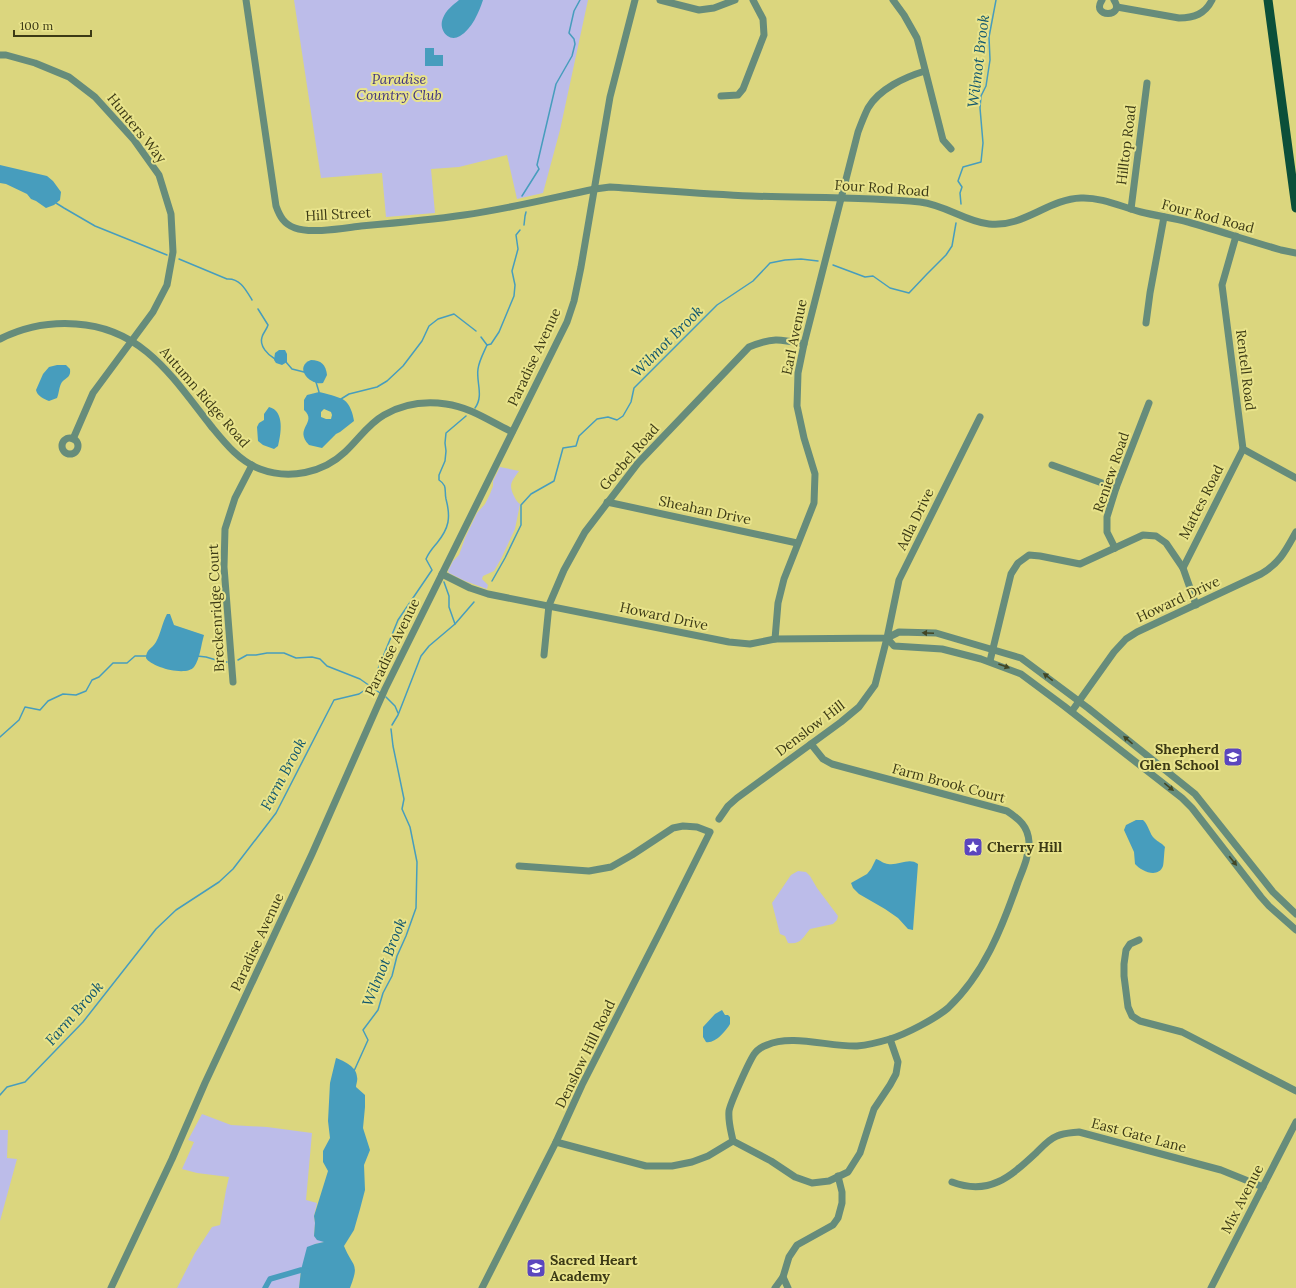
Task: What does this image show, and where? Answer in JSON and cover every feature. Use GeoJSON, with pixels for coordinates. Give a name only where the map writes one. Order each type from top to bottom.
{"type":"FeatureCollection","features":[{"type":"Feature","properties":{"kind":"main road"},"geometry":{"type":"LineString","coordinates":[[1268,0],[1296,208]]}},
{"type":"Feature","properties":{"kind":"street","name":"Hill Street"},"geometry":{"type":"LineString","coordinates":[[246,0],[276,206],[282,220],[289,226],[303,230],[314,230],[445,218],[490,211],[595,189]]}},
{"type":"Feature","properties":{"kind":"street","name":"Paradise Avenue"},"geometry":{"type":"LineString","coordinates":[[112,1288],[172,1159],[205,1083],[312,854],[385,689],[559,340],[571,309],[580,275],[604,126],[635,0]]}},
{"type":"Feature","properties":{"kind":"street"},"geometry":{"type":"LineString","coordinates":[[660,0],[699,10],[714,8],[735,0]]}},
{"type":"Feature","properties":{"kind":"street"},"geometry":{"type":"LineString","coordinates":[[721,96],[738,95],[743,89],[764,35],[762,19],[753,0]]}},
{"type":"Feature","properties":{"kind":"street"},"geometry":{"type":"LineString","coordinates":[[893,0],[904,15],[917,38],[943,140],[951,149]]}},
{"type":"Feature","properties":{"kind":"street"},"geometry":{"type":"LineString","coordinates":[[1102,0],[1100,8],[1104,13],[1112,14],[1116,4],[1179,18],[1188,18],[1203,12],[1212,0]]}},
{"type":"Feature","properties":{"kind":"street","name":"Hunters Way"},"geometry":{"type":"LineString","coordinates":[[0,55],[6,55],[35,63],[69,77],[95,96],[134,140],[159,175],[171,214],[173,252],[167,285],[153,312],[93,393],[73,439]]}},
{"type":"Feature","properties":{"kind":"street","name":"Earl Avenue"},"geometry":{"type":"LineString","coordinates":[[775,639],[778,603],[784,579],[814,503],[815,474],[804,438],[797,406],[798,373],[858,132],[868,108],[884,91],[906,77],[925,71]]}},
{"type":"Feature","properties":{"kind":"street","name":"Hilltop Road"},"geometry":{"type":"LineString","coordinates":[[1131,209],[1147,84]]}},
{"type":"Feature","properties":{"kind":"street","name":"Four Rod Road"},"geometry":{"type":"LineString","coordinates":[[595,189],[610,187],[751,196],[904,201],[933,204],[988,224],[1013,222],[1060,202],[1079,198],[1096,199],[1131,209],[1189,222],[1281,250],[1296,252]]}},
{"type":"Feature","properties":{"kind":"street"},"geometry":{"type":"LineString","coordinates":[[1146,323],[1152,280],[1164,217]]}},
{"type":"Feature","properties":{"kind":"street","name":"Rentell Road"},"geometry":{"type":"LineString","coordinates":[[1236,236],[1222,285],[1243,449]]}},
{"type":"Feature","properties":{"kind":"street","name":"Autumn Ridge Road"},"geometry":{"type":"LineString","coordinates":[[0,339],[29,328],[47,324],[68,323],[95,326],[132,341],[157,360],[239,457],[252,465],[272,472],[287,474],[301,473],[321,468],[344,453],[367,428],[384,415],[400,408],[417,404],[436,403],[463,408],[512,432]]}},
{"type":"Feature","properties":{"kind":"street","name":"Goebel Road"},"geometry":{"type":"LineString","coordinates":[[544,656],[549,605],[564,570],[582,538],[607,502],[638,462],[749,348],[765,341],[782,340],[804,344]]}},
{"type":"Feature","properties":{"kind":"street","name":"Reniew Road"},"geometry":{"type":"LineString","coordinates":[[1115,548],[1107,532],[1107,517],[1116,488],[1149,403]]}},
{"type":"Feature","properties":{"kind":"street","name":"Adla Drive"},"geometry":{"type":"LineString","coordinates":[[887,638],[899,580],[980,417]]}},
{"type":"Feature","properties":{"kind":"street"},"geometry":{"type":"LineString","coordinates":[[1243,449],[1296,478]]}},
{"type":"Feature","properties":{"kind":"street","name":"Mattes Road"},"geometry":{"type":"LineString","coordinates":[[1183,568],[1243,449]]}},
{"type":"Feature","properties":{"kind":"street","name":"Breckenridge Court"},"geometry":{"type":"LineString","coordinates":[[233,682],[224,567],[225,529],[235,498],[252,465]]}},
{"type":"Feature","properties":{"kind":"street"},"geometry":{"type":"LineString","coordinates":[[1052,465],[1116,488]]}},
{"type":"Feature","properties":{"kind":"street","name":"Sheahan Drive"},"geometry":{"type":"LineString","coordinates":[[607,502],[797,543]]}},
{"type":"Feature","properties":{"kind":"street","name":"Howard Drive"},"geometry":{"type":"LineString","coordinates":[[1072,712],[1114,652],[1126,639],[1261,574],[1272,567],[1284,553],[1296,532]]}},
{"type":"Feature","properties":{"kind":"street"},"geometry":{"type":"LineString","coordinates":[[990,662],[1011,574],[1018,563],[1028,555],[1080,564],[1143,535],[1156,536],[1166,543],[1183,568],[1196,605]]}},
{"type":"Feature","properties":{"kind":"street","name":"Howard Drive"},"geometry":{"type":"LineString","coordinates":[[442,574],[478,591],[729,642],[750,644],[775,639],[887,638],[899,632],[936,634],[1021,658],[1079,701],[1187,787],[1201,801],[1273,892],[1296,914]]}},
{"type":"Feature","properties":{"kind":"street","name":"Howard Drive"},"geometry":{"type":"LineString","coordinates":[[887,638],[894,646],[942,649],[990,662],[1021,674],[1172,789],[1192,808],[1269,906],[1296,930]]}},
{"type":"Feature","properties":{"kind":"street","name":"Denslow Hill"},"geometry":{"type":"LineString","coordinates":[[719,819],[728,806],[737,798],[841,722],[859,707],[875,684],[887,638]]}},
{"type":"Feature","properties":{"kind":"street","name":"Farm Brook Court"},"geometry":{"type":"LineString","coordinates":[[733,1141],[729,1124],[729,1110],[748,1065],[755,1053],[767,1044],[782,1041],[796,1041],[858,1046],[890,1039],[917,1028],[947,1009],[967,987],[983,964],[997,938],[1027,856],[1029,841],[1026,830],[1020,820],[1007,811],[832,764],[823,759],[811,744]]}},
{"type":"Feature","properties":{"kind":"street"},"geometry":{"type":"LineString","coordinates":[[1192,808],[1201,801]]}},
{"type":"Feature","properties":{"kind":"street","name":"Denslow Hill Road"},"geometry":{"type":"LineString","coordinates":[[482,1288],[556,1142],[582,1085],[710,832],[697,827],[683,826],[672,828],[632,855],[611,867],[589,871],[519,866]]}},
{"type":"Feature","properties":{"kind":"street"},"geometry":{"type":"LineString","coordinates":[[1222,847],[1232,840]]}},
{"type":"Feature","properties":{"kind":"street"},"geometry":{"type":"LineString","coordinates":[[1139,940],[1130,944],[1126,950],[1124,964],[1128,1007],[1132,1016],[1140,1021],[1182,1032],[1296,1091]]}},
{"type":"Feature","properties":{"kind":"street"},"geometry":{"type":"LineString","coordinates":[[556,1142],[646,1166],[672,1166],[692,1162],[708,1156],[733,1141],[771,1161],[795,1177],[812,1183],[829,1181],[848,1172],[860,1153],[874,1109],[896,1074],[898,1062],[890,1039]]}},
{"type":"Feature","properties":{"kind":"street","name":"Mix Avenue"},"geometry":{"type":"LineString","coordinates":[[1212,1288],[1296,1122]]}},
{"type":"Feature","properties":{"kind":"street","name":"East Gate Lane"},"geometry":{"type":"LineString","coordinates":[[952,1182],[962,1186],[975,1187],[999,1182],[1017,1171],[1047,1142],[1056,1136],[1078,1132],[1221,1170],[1263,1187]]}},
{"type":"Feature","properties":{"kind":"street"},"geometry":{"type":"LineString","coordinates":[[775,1288],[783,1277],[789,1257],[797,1245],[833,1225],[838,1218],[842,1203],[842,1192],[838,1176]]}},
{"type":"Feature","properties":{"kind":"street"},"geometry":{"type":"LineString","coordinates":[[783,1277],[788,1288]]}},
{"type":"Feature","properties":{"kind":"green space","name":"Paradise Country Club"},"geometry":{"type":"Polygon","coordinates":[[[294,0],[588,0],[560,130],[543,193],[517,199],[507,155],[459,167],[431,169],[435,213],[386,217],[382,173],[321,178],[294,0]]]}},
{"type":"Feature","properties":{"kind":"green space"},"geometry":{"type":"Polygon","coordinates":[[[500,467],[519,471],[513,480],[511,488],[514,496],[520,504],[515,529],[501,559],[494,571],[483,576],[482,579],[488,585],[487,589],[465,581],[449,573],[448,571],[453,561],[459,555],[477,513],[485,504],[490,494],[493,481],[500,467]]]}},
{"type":"Feature","properties":{"kind":"green space"},"geometry":{"type":"Polygon","coordinates":[[[798,871],[806,872],[810,876],[838,916],[837,920],[833,924],[810,929],[799,942],[788,943],[785,936],[780,934],[772,903],[791,875],[798,871]]]}},
{"type":"Feature","properties":{"kind":"green space"},"geometry":{"type":"Polygon","coordinates":[[[202,1114],[231,1125],[267,1127],[312,1133],[306,1200],[317,1203],[314,1216],[314,1236],[325,1242],[315,1244],[301,1270],[299,1288],[177,1288],[195,1253],[212,1227],[220,1225],[229,1177],[197,1173],[182,1169],[194,1142],[188,1140],[202,1114]]]}},
{"type":"Feature","properties":{"kind":"green space"},"geometry":{"type":"Polygon","coordinates":[[[0,1130],[8,1130],[7,1158],[17,1159],[0,1221],[0,1130]]]}},
{"type":"Feature","properties":{"kind":"shaded area"},"geometry":{"type":"Polygon","coordinates":[[[459,0],[483,0],[477,15],[468,29],[460,36],[452,38],[445,34],[442,22],[446,13],[459,0]]]}},
{"type":"Feature","properties":{"kind":"shaded area"},"geometry":{"type":"Polygon","coordinates":[[[425,48],[434,48],[434,55],[443,55],[443,66],[425,66],[425,48]]]}},
{"type":"Feature","properties":{"kind":"shaded area"},"geometry":{"type":"Polygon","coordinates":[[[0,165],[47,176],[53,181],[61,192],[60,200],[54,205],[46,208],[31,199],[27,194],[6,184],[0,183],[0,165]]]}},
{"type":"Feature","properties":{"kind":"shaded area"},"geometry":{"type":"Polygon","coordinates":[[[279,350],[285,350],[287,354],[287,362],[282,365],[276,363],[274,360],[275,353],[279,350]]]}},
{"type":"Feature","properties":{"kind":"shaded area"},"geometry":{"type":"Polygon","coordinates":[[[311,360],[320,362],[324,366],[327,375],[323,383],[313,382],[305,375],[303,367],[311,360]]]}},
{"type":"Feature","properties":{"kind":"shaded area"},"geometry":{"type":"Polygon","coordinates":[[[66,365],[70,369],[70,374],[62,382],[57,398],[49,401],[39,396],[36,390],[43,374],[49,367],[66,365]]]}},
{"type":"Feature","properties":{"kind":"shaded area"},"geometry":{"type":"Polygon","coordinates":[[[319,392],[342,399],[348,404],[353,415],[354,421],[336,434],[322,448],[309,445],[303,434],[308,422],[308,415],[304,410],[304,400],[307,395],[319,392]],[[324,409],[321,412],[321,417],[331,419],[331,412],[324,409]]]}},
{"type":"Feature","properties":{"kind":"shaded area"},"geometry":{"type":"Polygon","coordinates":[[[269,407],[278,413],[281,424],[278,446],[274,449],[263,445],[258,441],[257,427],[259,423],[264,420],[264,414],[269,407]]]}},
{"type":"Feature","properties":{"kind":"shaded area"},"geometry":{"type":"Polygon","coordinates":[[[167,614],[170,614],[174,625],[204,635],[198,660],[194,667],[190,670],[169,670],[154,665],[146,658],[148,651],[158,639],[167,614]]]}},
{"type":"Feature","properties":{"kind":"shaded area"},"geometry":{"type":"Polygon","coordinates":[[[1136,820],[1143,820],[1147,824],[1151,835],[1165,847],[1163,866],[1161,870],[1157,872],[1154,873],[1145,871],[1135,864],[1134,852],[1124,830],[1126,825],[1136,820]]]}},
{"type":"Feature","properties":{"kind":"shaded area"},"geometry":{"type":"Polygon","coordinates":[[[876,859],[886,864],[911,861],[918,864],[913,930],[908,929],[898,918],[859,894],[853,888],[851,883],[867,874],[876,859]]]}},
{"type":"Feature","properties":{"kind":"shaded area"},"geometry":{"type":"Polygon","coordinates":[[[722,1010],[725,1015],[730,1017],[730,1024],[716,1039],[706,1042],[703,1037],[703,1027],[715,1014],[722,1010]]]}},
{"type":"Feature","properties":{"kind":"shaded area"},"geometry":{"type":"Polygon","coordinates":[[[336,1058],[355,1070],[357,1078],[356,1087],[365,1095],[363,1128],[370,1150],[364,1165],[365,1190],[360,1209],[354,1230],[344,1246],[354,1266],[355,1274],[350,1288],[299,1288],[301,1270],[307,1247],[324,1242],[317,1240],[314,1236],[314,1216],[328,1171],[323,1162],[323,1151],[330,1138],[328,1121],[330,1083],[336,1058]]]}},
{"type":"Feature","properties":{"kind":"waterway"},"geometry":{"type":"LineString","coordinates":[[522,196],[539,169],[537,165],[556,84],[572,56],[575,44],[574,39],[569,33],[574,11],[580,0]]}},
{"type":"Feature","properties":{"kind":"waterway","name":"Wilmot Brook"},"geometry":{"type":"LineString","coordinates":[[961,204],[960,193],[962,187],[958,181],[963,167],[981,162],[983,143],[980,108],[981,96],[986,86],[990,60],[989,37],[996,0]]}},
{"type":"Feature","properties":{"kind":"waterway"},"geometry":{"type":"LineString","coordinates":[[56,203],[95,226],[167,255]]}},
{"type":"Feature","properties":{"kind":"waterway"},"geometry":{"type":"LineString","coordinates":[[524,225],[526,212]]}},
{"type":"Feature","properties":{"kind":"waterway","name":"Wilmot Brook"},"geometry":{"type":"LineString","coordinates":[[833,265],[865,277],[873,276],[890,288],[909,293],[946,255],[952,246],[956,223]]}},
{"type":"Feature","properties":{"kind":"waterway"},"geometry":{"type":"LineString","coordinates":[[487,345],[491,344],[499,332],[514,296],[515,285],[512,271],[518,249],[516,235],[520,230]]}},
{"type":"Feature","properties":{"kind":"waterway"},"geometry":{"type":"LineString","coordinates":[[179,259],[227,279],[236,280],[242,285],[252,300]]}},
{"type":"Feature","properties":{"kind":"waterway","name":"Wilmot Brook"},"geometry":{"type":"LineString","coordinates":[[492,581],[521,525],[521,505],[531,494],[554,481],[563,448],[576,446],[579,436],[597,419],[608,417],[617,420],[623,416],[631,402],[634,388],[717,305],[753,281],[770,263],[801,259],[818,261]]}},
{"type":"Feature","properties":{"kind":"waterway"},"geometry":{"type":"LineString","coordinates":[[258,309],[268,325],[261,340],[263,347],[267,353],[275,359]]}},
{"type":"Feature","properties":{"kind":"waterway"},"geometry":{"type":"LineString","coordinates":[[341,399],[349,394],[377,387],[387,381],[403,366],[422,341],[429,326],[438,319],[454,314],[476,331]]}},
{"type":"Feature","properties":{"kind":"waterway"},"geometry":{"type":"LineString","coordinates":[[481,337],[487,345]]}},
{"type":"Feature","properties":{"kind":"waterway","name":"Farm Brook"},"geometry":{"type":"LineString","coordinates":[[475,408],[479,399],[479,366],[487,345]]}},
{"type":"Feature","properties":{"kind":"waterway"},"geometry":{"type":"LineString","coordinates":[[286,362],[292,369],[304,372]]}},
{"type":"Feature","properties":{"kind":"waterway"},"geometry":{"type":"LineString","coordinates":[[316,382],[319,392]]}},
{"type":"Feature","properties":{"kind":"waterway","name":"Farm Brook"},"geometry":{"type":"LineString","coordinates":[[0,1095],[7,1087],[25,1082],[83,1022],[156,929],[176,910],[219,882],[233,869],[276,813],[334,700],[359,694],[371,686],[398,620],[432,570],[426,559],[429,552],[441,538],[449,517],[445,496],[445,486],[439,480],[439,475],[445,461],[446,433],[466,416]]}},
{"type":"Feature","properties":{"kind":"waterway"},"geometry":{"type":"LineString","coordinates":[[444,582],[449,596],[449,607],[455,624]]}},
{"type":"Feature","properties":{"kind":"waterway","name":"Wilmot Brook"},"geometry":{"type":"LineString","coordinates":[[392,725],[398,715],[421,656],[429,646],[455,624],[474,602]]}},
{"type":"Feature","properties":{"kind":"waterway"},"geometry":{"type":"LineString","coordinates":[[238,660],[247,655],[267,653],[284,653],[296,658],[312,657],[320,659],[327,666],[360,679],[380,693]]}},
{"type":"Feature","properties":{"kind":"waterway"},"geometry":{"type":"LineString","coordinates":[[0,737],[19,720],[25,707],[40,710],[48,701],[63,694],[76,695],[86,691],[92,680],[99,677],[113,663],[127,663],[135,656],[147,656]]}},
{"type":"Feature","properties":{"kind":"waterway"},"geometry":{"type":"LineString","coordinates":[[197,656],[227,662]]}},
{"type":"Feature","properties":{"kind":"waterway"},"geometry":{"type":"LineString","coordinates":[[386,697],[395,706],[398,713]]}},
{"type":"Feature","properties":{"kind":"waterway","name":"Wilmot Brook"},"geometry":{"type":"LineString","coordinates":[[354,1071],[368,1040],[363,1030],[378,1010],[383,993],[392,976],[397,956],[416,908],[417,862],[410,827],[402,809],[404,799],[391,729]]}},
{"type":"Feature","properties":{"kind":"waterway"},"geometry":{"type":"LineString","coordinates":[[265,1288],[270,1279],[301,1270],[307,1271]]}},
{"type":"Feature","properties":{"kind":"place","name":"Shepherd Glen School"},"geometry":{"type":"Point","coordinates":[1233,757]}},
{"type":"Feature","properties":{"kind":"place","name":"Cherry Hill"},"geometry":{"type":"Point","coordinates":[973,847]}},
{"type":"Feature","properties":{"kind":"place","name":"Sacred Heart Academy"},"geometry":{"type":"Point","coordinates":[536,1268]}}]}
